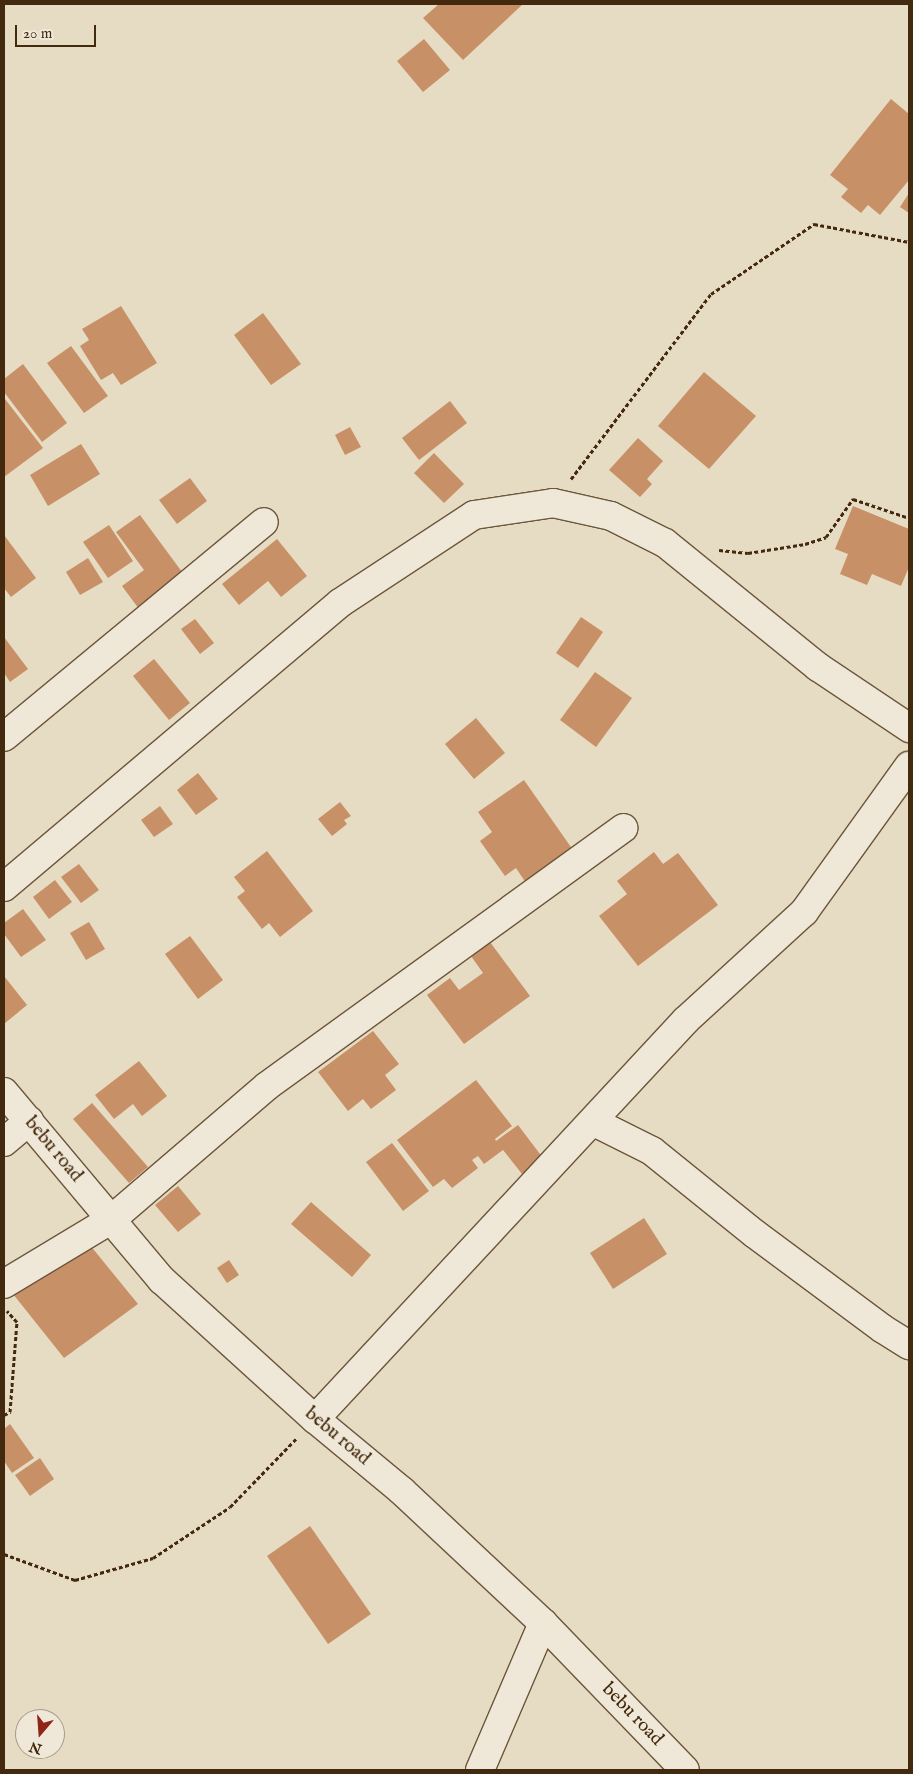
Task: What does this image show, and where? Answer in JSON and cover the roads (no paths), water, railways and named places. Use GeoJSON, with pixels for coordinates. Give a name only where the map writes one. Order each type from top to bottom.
{"type":"FeatureCollection","features":[{"type":"Feature","properties":{"kind":"street"},"geometry":{"type":"LineString","coordinates":[[4,887],[340,603],[474,515],[553,503],[611,516],[664,543],[818,667],[909,728]]}},
{"type":"Feature","properties":{"kind":"street"},"geometry":{"type":"LineString","coordinates":[[4,737],[264,522]]}},
{"type":"Feature","properties":{"kind":"street"},"geometry":{"type":"LineString","coordinates":[[315,1419],[471,1248],[594,1122],[686,1020],[804,912],[909,766]]}},
{"type":"Feature","properties":{"kind":"street"},"geometry":{"type":"LineString","coordinates":[[4,1284],[112,1219],[267,1086],[624,828]]}},
{"type":"Feature","properties":{"kind":"street","name":"bebu road"},"geometry":{"type":"LineString","coordinates":[[4,1092],[162,1280],[315,1419],[402,1491],[543,1623],[685,1770]]}},
{"type":"Feature","properties":{"kind":"street"},"geometry":{"type":"LineString","coordinates":[[4,1142],[29,1121]]}},
{"type":"Feature","properties":{"kind":"street"},"geometry":{"type":"LineString","coordinates":[[594,1122],[652,1151],[755,1234],[883,1330],[909,1345]]}},
{"type":"Feature","properties":{"kind":"street"},"geometry":{"type":"LineString","coordinates":[[480,1770],[543,1623]]}}]}
